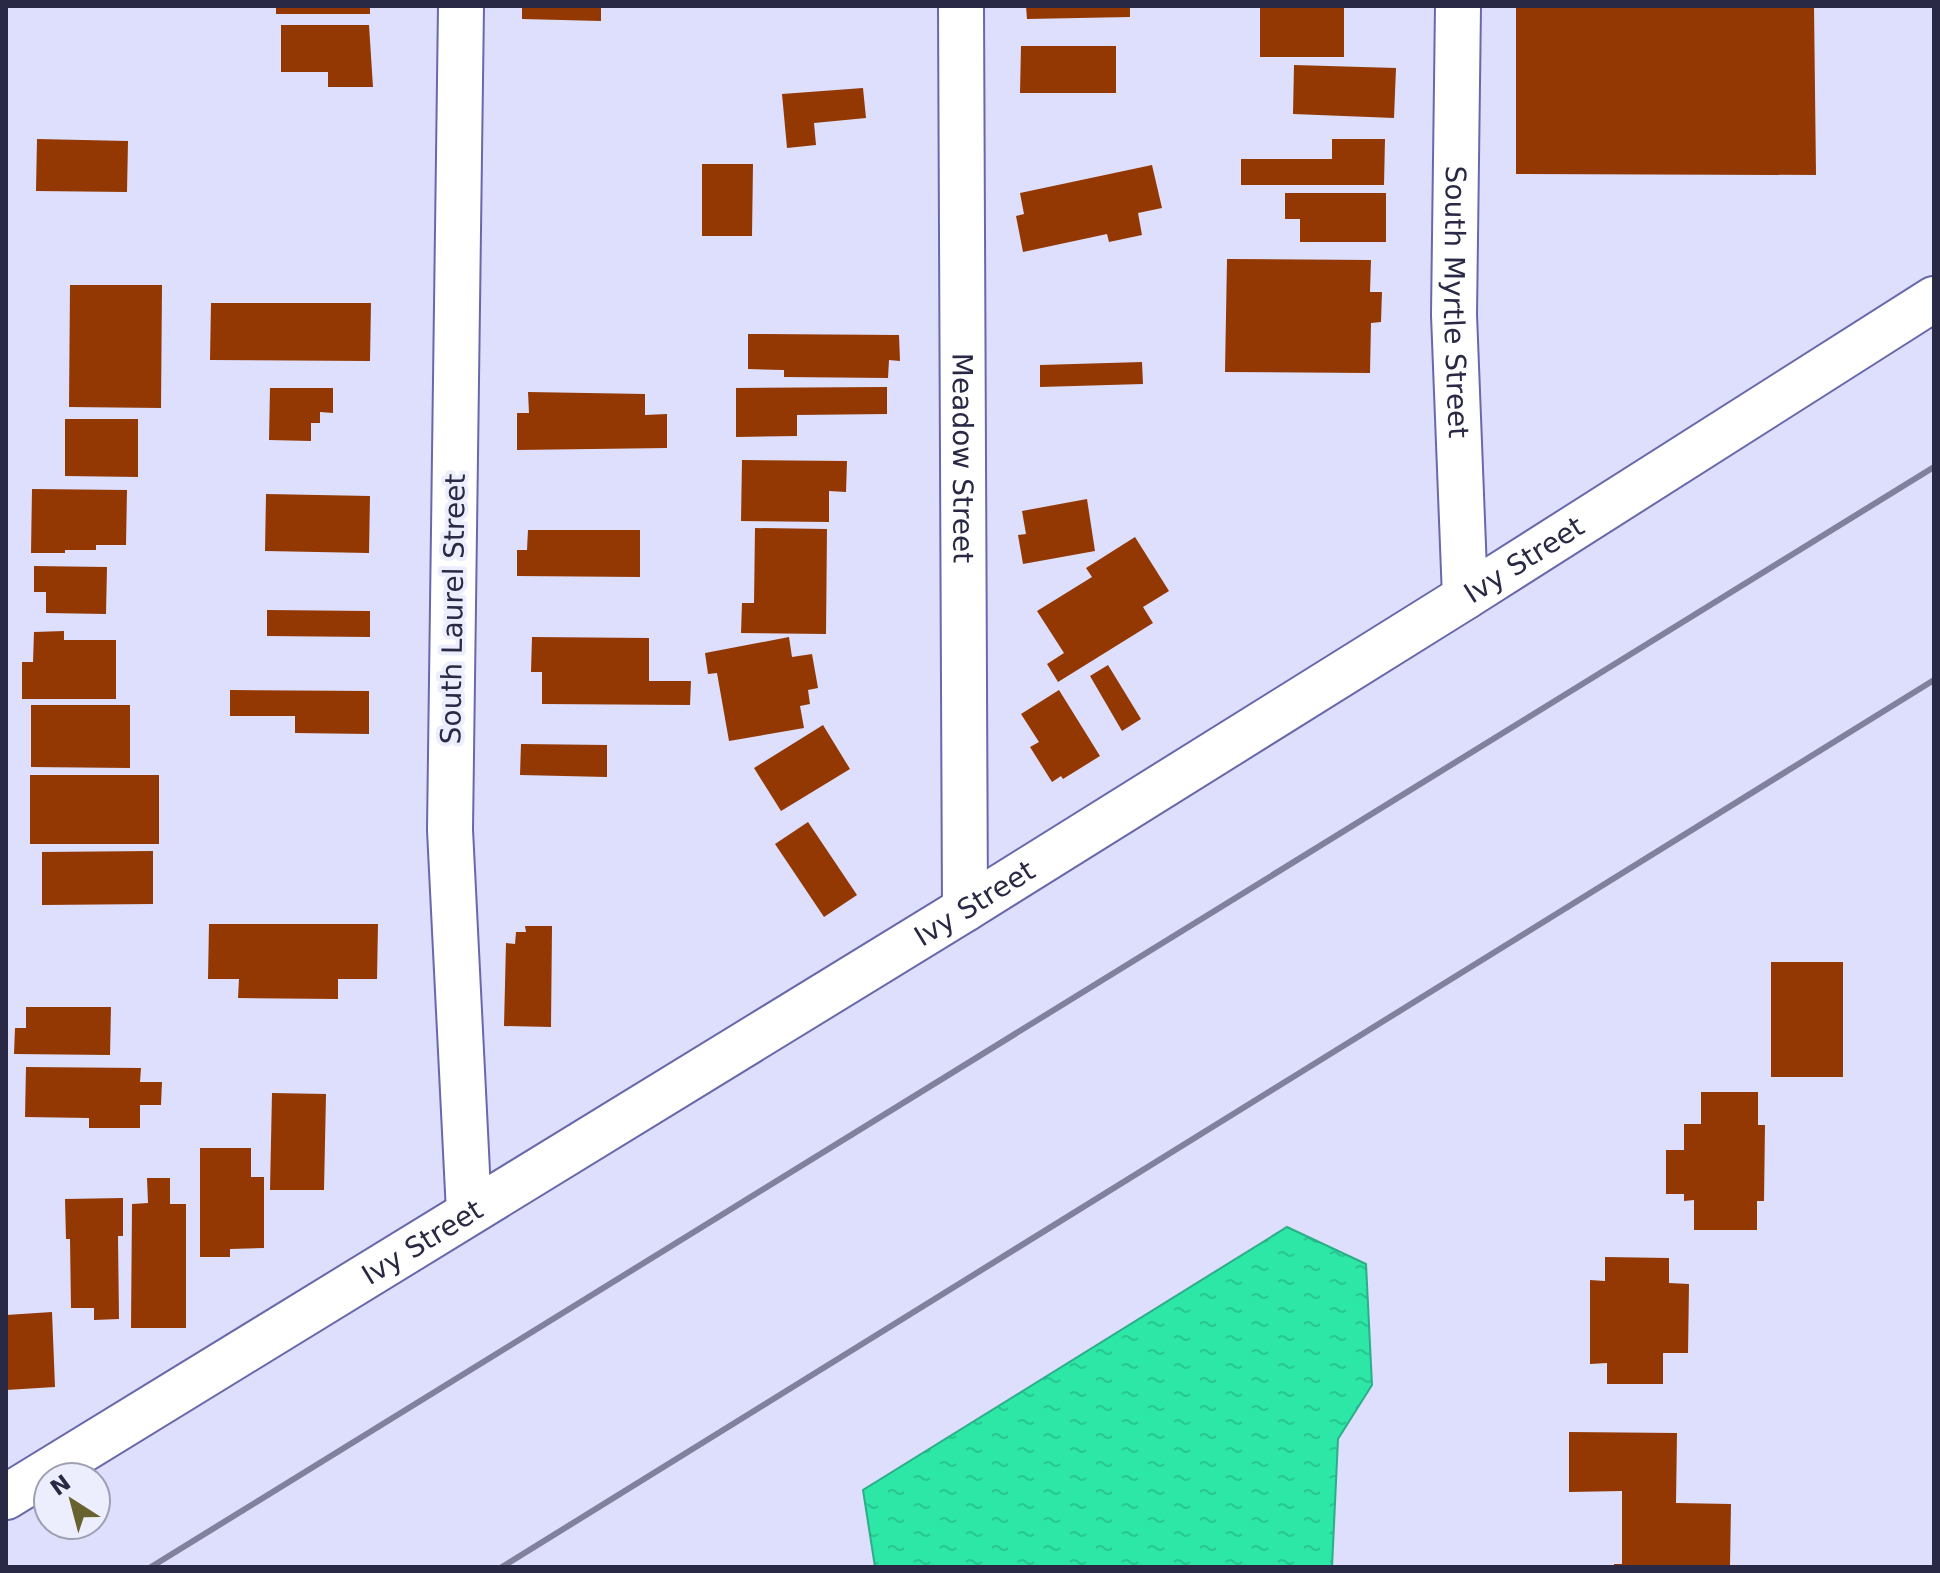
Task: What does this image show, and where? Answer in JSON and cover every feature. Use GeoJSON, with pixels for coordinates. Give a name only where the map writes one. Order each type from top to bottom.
{"type":"FeatureCollection","features":[{"type":"Feature","properties":{"kind":"street","name":"South Laurel Street"},"geometry":{"type":"LineString","coordinates":[[461,6],[450,830],[469,1212]]}},
{"type":"Feature","properties":{"kind":"street","name":"Meadow Street"},"geometry":{"type":"LineString","coordinates":[[961,6],[965,909]]}},
{"type":"Feature","properties":{"kind":"street","name":"South Myrtle Street"},"geometry":{"type":"LineString","coordinates":[[1458,6],[1454,315],[1465,597]]}},
{"type":"Feature","properties":{"kind":"street","name":"Ivy Street"},"geometry":{"type":"LineString","coordinates":[[6,1497],[965,909],[1934,299]]}},
{"type":"Feature","properties":{"kind":"water"},"geometry":{"type":"Polygon","coordinates":[[[1287,1227],[1366,1264],[1372,1385],[1338,1439],[1332,1567],[875,1567],[863,1490],[1287,1227]]]}},
{"type":"Feature","properties":{"kind":"building"},"geometry":{"type":"Polygon","coordinates":[[[276,6],[370,6],[370,14],[276,14],[276,6]]]}},
{"type":"Feature","properties":{"kind":"building"},"geometry":{"type":"Polygon","coordinates":[[[522,6],[601,6],[601,21],[522,19],[522,6]]]}},
{"type":"Feature","properties":{"kind":"building"},"geometry":{"type":"Polygon","coordinates":[[[1026,6],[1130,6],[1130,17],[1027,19],[1026,6]]]}},
{"type":"Feature","properties":{"kind":"building"},"geometry":{"type":"Polygon","coordinates":[[[1260,6],[1344,6],[1344,57],[1260,57],[1260,6]]]}},
{"type":"Feature","properties":{"kind":"building"},"geometry":{"type":"Polygon","coordinates":[[[1516,6],[1814,6],[1816,175],[1516,174],[1516,6]]]}},
{"type":"Feature","properties":{"kind":"building"},"geometry":{"type":"Polygon","coordinates":[[[281,25],[369,25],[373,87],[328,87],[328,72],[281,72],[281,25]]]}},
{"type":"Feature","properties":{"kind":"building"},"geometry":{"type":"Polygon","coordinates":[[[1021,46],[1116,46],[1116,93],[1020,93],[1021,46]]]}},
{"type":"Feature","properties":{"kind":"building"},"geometry":{"type":"Polygon","coordinates":[[[1294,65],[1396,68],[1394,118],[1293,114],[1294,65]]]}},
{"type":"Feature","properties":{"kind":"building"},"geometry":{"type":"Polygon","coordinates":[[[863,88],[866,118],[814,123],[816,145],[787,148],[782,94],[863,88]]]}},
{"type":"Feature","properties":{"kind":"building"},"geometry":{"type":"Polygon","coordinates":[[[37,139],[128,141],[127,192],[36,191],[37,139]]]}},
{"type":"Feature","properties":{"kind":"building"},"geometry":{"type":"Polygon","coordinates":[[[1332,139],[1385,139],[1384,185],[1241,185],[1241,159],[1332,159],[1332,139]]]}},
{"type":"Feature","properties":{"kind":"building"},"geometry":{"type":"Polygon","coordinates":[[[702,164],[753,164],[752,236],[702,236],[702,164]]]}},
{"type":"Feature","properties":{"kind":"building"},"geometry":{"type":"Polygon","coordinates":[[[1152,165],[1162,208],[1138,213],[1142,235],[1109,242],[1107,234],[1023,252],[1016,216],[1024,214],[1020,193],[1152,165]]]}},
{"type":"Feature","properties":{"kind":"building"},"geometry":{"type":"Polygon","coordinates":[[[1285,193],[1386,193],[1386,242],[1300,242],[1300,219],[1285,219],[1285,193]]]}},
{"type":"Feature","properties":{"kind":"building"},"geometry":{"type":"Polygon","coordinates":[[[1227,259],[1371,260],[1370,292],[1382,292],[1381,322],[1371,323],[1370,373],[1225,372],[1227,259]]]}},
{"type":"Feature","properties":{"kind":"building"},"geometry":{"type":"Polygon","coordinates":[[[70,285],[162,285],[161,408],[69,407],[70,285]]]}},
{"type":"Feature","properties":{"kind":"building"},"geometry":{"type":"Polygon","coordinates":[[[211,303],[371,303],[370,361],[210,360],[211,303]]]}},
{"type":"Feature","properties":{"kind":"building"},"geometry":{"type":"Polygon","coordinates":[[[748,334],[899,335],[900,361],[889,360],[888,378],[784,377],[784,370],[748,369],[748,334]]]}},
{"type":"Feature","properties":{"kind":"building"},"geometry":{"type":"Polygon","coordinates":[[[1142,362],[1143,384],[1040,387],[1040,365],[1142,362]]]}},
{"type":"Feature","properties":{"kind":"building"},"geometry":{"type":"Polygon","coordinates":[[[887,387],[887,414],[797,415],[797,436],[736,437],[736,388],[887,387]]]}},
{"type":"Feature","properties":{"kind":"building"},"geometry":{"type":"Polygon","coordinates":[[[270,388],[333,388],[333,413],[320,412],[320,423],[311,423],[311,441],[269,440],[270,388]]]}},
{"type":"Feature","properties":{"kind":"building"},"geometry":{"type":"Polygon","coordinates":[[[528,392],[645,394],[645,415],[667,414],[667,448],[517,450],[517,413],[529,413],[528,392]]]}},
{"type":"Feature","properties":{"kind":"building"},"geometry":{"type":"Polygon","coordinates":[[[65,419],[138,419],[138,477],[65,476],[65,419]]]}},
{"type":"Feature","properties":{"kind":"building"},"geometry":{"type":"Polygon","coordinates":[[[742,460],[847,461],[846,492],[829,491],[829,522],[741,521],[742,460]]]}},
{"type":"Feature","properties":{"kind":"building"},"geometry":{"type":"Polygon","coordinates":[[[32,489],[127,490],[126,545],[96,545],[96,550],[65,550],[65,553],[31,553],[32,489]]]}},
{"type":"Feature","properties":{"kind":"building"},"geometry":{"type":"Polygon","coordinates":[[[266,494],[370,496],[369,553],[265,551],[266,494]]]}},
{"type":"Feature","properties":{"kind":"building"},"geometry":{"type":"Polygon","coordinates":[[[1087,499],[1095,551],[1023,564],[1018,535],[1026,534],[1022,511],[1087,499]]]}},
{"type":"Feature","properties":{"kind":"building"},"geometry":{"type":"Polygon","coordinates":[[[755,528],[827,529],[826,634],[741,633],[742,603],[754,603],[755,528]]]}},
{"type":"Feature","properties":{"kind":"building"},"geometry":{"type":"Polygon","coordinates":[[[528,530],[640,530],[640,577],[517,576],[517,550],[527,550],[528,530]]]}},
{"type":"Feature","properties":{"kind":"building"},"geometry":{"type":"Polygon","coordinates":[[[1135,537],[1169,591],[1143,607],[1153,623],[1058,682],[1047,664],[1064,653],[1037,611],[1092,577],[1086,568],[1135,537]]]}},
{"type":"Feature","properties":{"kind":"building"},"geometry":{"type":"Polygon","coordinates":[[[34,566],[107,567],[106,614],[46,613],[46,592],[34,592],[34,566]]]}},
{"type":"Feature","properties":{"kind":"building"},"geometry":{"type":"Polygon","coordinates":[[[267,610],[370,611],[370,637],[267,636],[267,610]]]}},
{"type":"Feature","properties":{"kind":"building"},"geometry":{"type":"Polygon","coordinates":[[[64,631],[64,640],[116,640],[116,699],[22,699],[22,662],[33,662],[34,632],[64,631]]]}},
{"type":"Feature","properties":{"kind":"building"},"geometry":{"type":"Polygon","coordinates":[[[532,637],[649,638],[649,681],[691,681],[690,705],[542,704],[542,672],[531,672],[532,637]]]}},
{"type":"Feature","properties":{"kind":"building"},"geometry":{"type":"Polygon","coordinates":[[[789,637],[792,657],[812,654],[818,688],[808,690],[810,704],[800,706],[804,728],[729,741],[717,673],[708,674],[705,653],[789,637]]]}},
{"type":"Feature","properties":{"kind":"building"},"geometry":{"type":"Polygon","coordinates":[[[1108,665],[1141,719],[1122,731],[1090,676],[1108,665]]]}},
{"type":"Feature","properties":{"kind":"building"},"geometry":{"type":"Polygon","coordinates":[[[230,690],[369,691],[369,734],[295,733],[295,716],[230,716],[230,690]]]}},
{"type":"Feature","properties":{"kind":"building"},"geometry":{"type":"Polygon","coordinates":[[[1059,690],[1100,756],[1063,779],[1061,776],[1052,782],[1030,747],[1039,742],[1021,714],[1059,690]]]}},
{"type":"Feature","properties":{"kind":"building"},"geometry":{"type":"Polygon","coordinates":[[[31,705],[130,705],[130,768],[31,767],[31,705]]]}},
{"type":"Feature","properties":{"kind":"building"},"geometry":{"type":"Polygon","coordinates":[[[823,725],[850,769],[781,811],[754,768],[823,725]]]}},
{"type":"Feature","properties":{"kind":"building"},"geometry":{"type":"Polygon","coordinates":[[[521,744],[607,745],[607,777],[520,775],[521,744]]]}},
{"type":"Feature","properties":{"kind":"building"},"geometry":{"type":"Polygon","coordinates":[[[30,775],[159,775],[159,844],[30,844],[30,775]]]}},
{"type":"Feature","properties":{"kind":"building"},"geometry":{"type":"Polygon","coordinates":[[[808,822],[857,895],[824,917],[775,844],[808,822]]]}},
{"type":"Feature","properties":{"kind":"building"},"geometry":{"type":"Polygon","coordinates":[[[153,851],[153,904],[42,905],[42,852],[153,851]]]}},
{"type":"Feature","properties":{"kind":"building"},"geometry":{"type":"Polygon","coordinates":[[[209,924],[378,924],[377,979],[338,979],[338,999],[238,998],[239,979],[208,979],[209,924]]]}},
{"type":"Feature","properties":{"kind":"building"},"geometry":{"type":"Polygon","coordinates":[[[525,926],[552,926],[551,1027],[504,1026],[506,943],[515,944],[516,932],[526,932],[525,926]]]}},
{"type":"Feature","properties":{"kind":"building"},"geometry":{"type":"Polygon","coordinates":[[[1771,962],[1843,962],[1843,1077],[1771,1077],[1771,962]]]}},
{"type":"Feature","properties":{"kind":"building"},"geometry":{"type":"Polygon","coordinates":[[[26,1007],[111,1007],[110,1055],[14,1054],[15,1028],[26,1028],[26,1007]]]}},
{"type":"Feature","properties":{"kind":"building"},"geometry":{"type":"Polygon","coordinates":[[[26,1067],[141,1068],[140,1082],[162,1082],[161,1105],[140,1105],[140,1128],[89,1128],[89,1118],[25,1117],[26,1067]]]}},
{"type":"Feature","properties":{"kind":"building"},"geometry":{"type":"Polygon","coordinates":[[[1701,1092],[1758,1092],[1758,1125],[1765,1125],[1764,1201],[1757,1201],[1757,1230],[1694,1230],[1694,1200],[1684,1201],[1684,1194],[1666,1194],[1666,1150],[1684,1150],[1684,1124],[1701,1124],[1701,1092]]]}},
{"type":"Feature","properties":{"kind":"building"},"geometry":{"type":"Polygon","coordinates":[[[272,1093],[326,1094],[324,1190],[270,1190],[272,1093]]]}},
{"type":"Feature","properties":{"kind":"building"},"geometry":{"type":"Polygon","coordinates":[[[200,1148],[251,1148],[251,1177],[264,1177],[264,1248],[230,1249],[230,1257],[200,1257],[200,1148]]]}},
{"type":"Feature","properties":{"kind":"building"},"geometry":{"type":"Polygon","coordinates":[[[147,1178],[170,1178],[170,1204],[186,1204],[186,1328],[131,1328],[132,1204],[148,1203],[147,1178]]]}},
{"type":"Feature","properties":{"kind":"building"},"geometry":{"type":"Polygon","coordinates":[[[123,1198],[123,1236],[118,1236],[119,1319],[94,1320],[94,1308],[71,1308],[70,1239],[66,1239],[65,1199],[123,1198]]]}},
{"type":"Feature","properties":{"kind":"building"},"geometry":{"type":"Polygon","coordinates":[[[1605,1257],[1669,1258],[1669,1283],[1689,1284],[1688,1353],[1663,1353],[1663,1384],[1607,1384],[1607,1363],[1590,1364],[1590,1280],[1605,1281],[1605,1257]]]}},
{"type":"Feature","properties":{"kind":"building"},"geometry":{"type":"Polygon","coordinates":[[[52,1312],[55,1387],[6,1390],[6,1315],[52,1312]]]}},
{"type":"Feature","properties":{"kind":"building"},"geometry":{"type":"Polygon","coordinates":[[[1569,1432],[1677,1433],[1676,1503],[1731,1504],[1730,1567],[1614,1567],[1614,1564],[1622,1564],[1622,1491],[1569,1492],[1569,1432]]]}},
{"type":"Feature","properties":{"kind":"railway"},"geometry":{"type":"LineString","coordinates":[[151,1567],[1934,467]]}},
{"type":"Feature","properties":{"kind":"railway"},"geometry":{"type":"LineString","coordinates":[[502,1567],[1934,680]]}}]}
